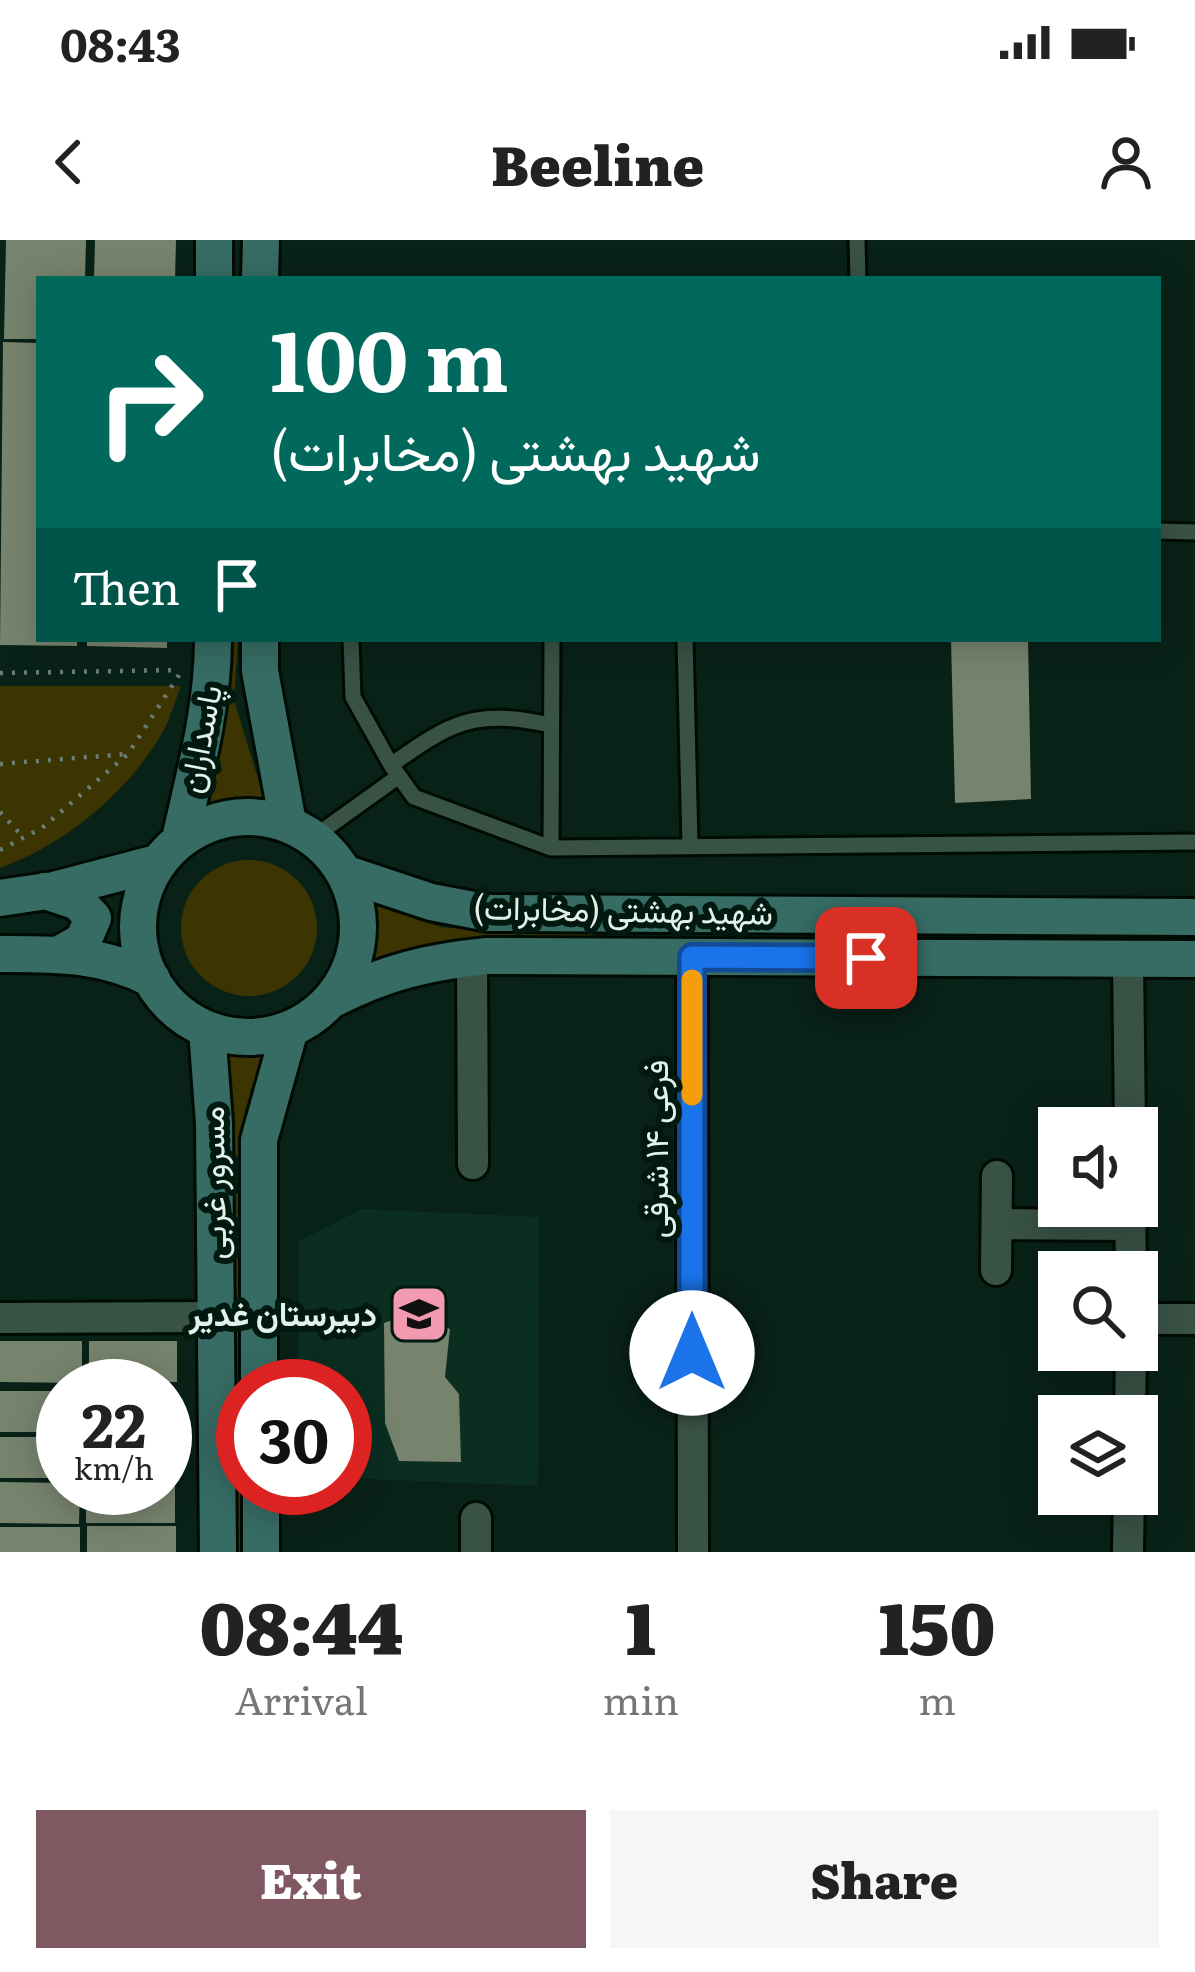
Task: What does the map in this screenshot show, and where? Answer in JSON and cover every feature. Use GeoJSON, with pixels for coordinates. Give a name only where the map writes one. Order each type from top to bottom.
{"type":"FeatureCollection","features":[{"type":"Feature","properties":{"kind":"main road"},"geometry":{"type":"LineString","coordinates":[[214,240],[214,276]]}},
{"type":"Feature","properties":{"kind":"main road"},"geometry":{"type":"LineString","coordinates":[[260,240],[260,276]]}},
{"type":"Feature","properties":{"kind":"main road","name":"پاسداران"},"geometry":{"type":"LineString","coordinates":[[168,851],[202,743],[213,642]]}},
{"type":"Feature","properties":{"kind":"main road","name":"پاسداران"},"geometry":{"type":"LineString","coordinates":[[260,642],[260,671],[301,830]]}},
{"type":"Feature","properties":{"kind":"main road"},"geometry":{"type":"LineString","coordinates":[[0,898],[45,891],[168,851],[205,824],[230,817],[301,830],[344,872],[356,904],[356,950],[333,999],[290,1030],[245,1038],[207,1030],[175,1010],[152,979],[139,947],[137,916],[141,896],[168,851]]}},
{"type":"Feature","properties":{"kind":"main road","name":"شهید بهشتی (مخابرات)"},"geometry":{"type":"LineString","coordinates":[[344,872],[431,902],[489,913],[1195,917]]}},
{"type":"Feature","properties":{"kind":"main road"},"geometry":{"type":"LineString","coordinates":[[45,891],[78,902],[92,918],[83,941],[60,954]]}},
{"type":"Feature","properties":{"kind":"main road"},"geometry":{"type":"LineString","coordinates":[[0,954],[60,954],[126,965],[152,979]]}},
{"type":"Feature","properties":{"kind":"main road","name":"شهید بهشتی (مخابرات)"},"geometry":{"type":"LineString","coordinates":[[333,999],[380,975],[472,958],[1195,959]]}},
{"type":"Feature","properties":{"kind":"main road","name":"مسرور غربی"},"geometry":{"type":"LineString","coordinates":[[207,1030],[214,1123],[218,1552]]}},
{"type":"Feature","properties":{"kind":"main road","name":"مسرور غربی"},"geometry":{"type":"LineString","coordinates":[[259,1359],[259,1140],[290,1030]]}},
{"type":"Feature","properties":{"kind":"main road"},"geometry":{"type":"LineString","coordinates":[[260,1515],[261,1552]]}},
{"type":"Feature","properties":{"kind":"street","name":"فرعی ۱۴ شرقی"},"geometry":{"type":"LineString","coordinates":[[692,957],[693,1552]]}},
{"type":"Feature","properties":{"kind":"street"},"geometry":{"type":"LineString","coordinates":[[472,958],[473,1164]]}},
{"type":"Feature","properties":{"kind":"street"},"geometry":{"type":"LineString","coordinates":[[1129,959],[1130,1107]]}},
{"type":"Feature","properties":{"kind":"street"},"geometry":{"type":"LineString","coordinates":[[997,1270],[998,1176]]}},
{"type":"Feature","properties":{"kind":"street"},"geometry":{"type":"LineString","coordinates":[[997,1224],[1038,1221]]}},
{"type":"Feature","properties":{"kind":"street"},"geometry":{"type":"LineString","coordinates":[[0,1318],[215,1317]]}},
{"type":"Feature","properties":{"kind":"street"},"geometry":{"type":"LineString","coordinates":[[1158,1319],[1195,1319]]}},
{"type":"Feature","properties":{"kind":"street"},"geometry":{"type":"LineString","coordinates":[[1128,1552],[1129,1515]]}},
{"type":"Feature","properties":{"kind":"street"},"geometry":{"type":"LineString","coordinates":[[476,1519],[476,1552]]}},
{"type":"Feature","properties":{"kind":"lane"},"geometry":{"type":"LineString","coordinates":[[857,240],[858,276]]}},
{"type":"Feature","properties":{"kind":"lane"},"geometry":{"type":"LineString","coordinates":[[1161,531],[1195,532]]}},
{"type":"Feature","properties":{"kind":"lane"},"geometry":{"type":"LineString","coordinates":[[351,642],[352,697],[414,797],[551,848],[1195,842]]}},
{"type":"Feature","properties":{"kind":"lane"},"geometry":{"type":"LineString","coordinates":[[551,848],[552,642]]}},
{"type":"Feature","properties":{"kind":"lane"},"geometry":{"type":"LineString","coordinates":[[685,642],[690,844]]}},
{"type":"Feature","properties":{"kind":"lane"},"geometry":{"type":"LineString","coordinates":[[301,830],[395,770],[443,728],[504,716],[550,725]]}},
{"type":"Feature","properties":{"kind":"path"},"geometry":{"type":"LineString","coordinates":[[0,674],[182,670],[128,754],[42,828],[0,850]]}},
{"type":"Feature","properties":{"kind":"path"},"geometry":{"type":"LineString","coordinates":[[0,764],[128,754]]}},
{"type":"Feature","properties":{"kind":"path"},"geometry":{"type":"LineString","coordinates":[[0,812],[23,837]]}},
{"type":"Feature","properties":{"kind":"shaded area"},"geometry":{"type":"Polygon","coordinates":[[[222,642],[238,642],[234,700],[260,785],[273,811],[240,805],[197,811],[222,642]]]}},
{"type":"Feature","properties":{"kind":"shaded area"},"geometry":{"type":"Polygon","coordinates":[[[0,686],[181,686],[159,738],[110,799],[47,846],[0,868],[0,686]]]}},
{"type":"Feature","properties":{"kind":"shaded area"},"geometry":{"type":"Polygon","coordinates":[[[249,860],[275,865],[297,880],[312,902],[317,928],[312,954],[297,976],[275,991],[249,996],[223,991],[201,976],[186,954],[181,928],[186,902],[201,880],[223,865],[249,860]]]}},
{"type":"Feature","properties":{"kind":"shaded area"},"geometry":{"type":"Polygon","coordinates":[[[368,903],[441,927],[506,933],[592,931],[594,946],[368,967],[373,936],[368,903]]]}},
{"type":"Feature","properties":{"kind":"shaded area"},"geometry":{"type":"Polygon","coordinates":[[[218,1045],[245,1054],[266,1053],[251,1089],[243,1134],[243,1359],[224,1359],[218,1045]]]}},
{"type":"Feature","properties":{"kind":"shaded area","name":"دبیرستان غدیر"},"geometry":{"type":"Polygon","coordinates":[[[362,1209],[539,1217],[538,1486],[372,1479],[372,1359],[298,1359],[299,1241],[362,1209]]]}},
{"type":"Feature","properties":{"kind":"shaded area"},"geometry":{"type":"Polygon","coordinates":[[[227,1515],[246,1515],[250,1552],[228,1552],[227,1515]]]}},
{"type":"Feature","properties":{"kind":"building"},"geometry":{"type":"Polygon","coordinates":[[[6,240],[86,240],[85,276],[36,276],[36,339],[4,339],[6,240]]]}},
{"type":"Feature","properties":{"kind":"building"},"geometry":{"type":"Polygon","coordinates":[[[95,240],[176,240],[175,276],[94,276],[95,240]]]}},
{"type":"Feature","properties":{"kind":"building"},"geometry":{"type":"Polygon","coordinates":[[[3,342],[36,343],[36,642],[77,642],[77,646],[0,645],[3,342]]]}},
{"type":"Feature","properties":{"kind":"building"},"geometry":{"type":"Polygon","coordinates":[[[87,642],[167,642],[167,648],[87,646],[87,642]]]}},
{"type":"Feature","properties":{"kind":"building"},"geometry":{"type":"Polygon","coordinates":[[[951,642],[1028,642],[1031,799],[955,803],[951,642]]]}},
{"type":"Feature","properties":{"kind":"building","name":"دبیرستان غدیر"},"geometry":{"type":"Polygon","coordinates":[[[410,1314],[450,1329],[445,1377],[459,1394],[461,1462],[399,1461],[385,1423],[384,1323],[410,1314]]]}},
{"type":"Feature","properties":{"kind":"building"},"geometry":{"type":"Polygon","coordinates":[[[0,1341],[82,1341],[82,1359],[36,1359],[36,1382],[0,1382],[0,1341]]]}},
{"type":"Feature","properties":{"kind":"building"},"geometry":{"type":"Polygon","coordinates":[[[89,1341],[177,1341],[177,1359],[89,1359],[89,1341]]]}},
{"type":"Feature","properties":{"kind":"building"},"geometry":{"type":"Polygon","coordinates":[[[0,1391],[36,1391],[36,1432],[0,1432],[0,1391]]]}},
{"type":"Feature","properties":{"kind":"building"},"geometry":{"type":"Polygon","coordinates":[[[0,1437],[36,1437],[36,1478],[0,1478],[0,1437]]]}},
{"type":"Feature","properties":{"kind":"building"},"geometry":{"type":"Polygon","coordinates":[[[0,1482],[36,1483],[36,1515],[79,1515],[79,1524],[0,1523],[0,1482]]]}},
{"type":"Feature","properties":{"kind":"building"},"geometry":{"type":"Polygon","coordinates":[[[86,1515],[175,1515],[175,1523],[86,1523],[86,1515]]]}},
{"type":"Feature","properties":{"kind":"building"},"geometry":{"type":"Polygon","coordinates":[[[87,1526],[176,1526],[176,1552],[87,1552],[87,1526]]]}},
{"type":"Feature","properties":{"kind":"building"},"geometry":{"type":"Polygon","coordinates":[[[0,1527],[80,1527],[80,1552],[0,1552],[0,1527]]]}},
{"type":"Feature","properties":{"kind":"slow traffic"},"geometry":{"type":"LineString","coordinates":[[692,980],[692,1095]]}},
{"type":"Feature","properties":{"kind":"place","name":"دبیرستان غدیر"},"geometry":{"type":"Point","coordinates":[419,1314]}},
{"type":"Feature","properties":{"kind":"route"},"geometry":{"type":"LineString","coordinates":[[692,1353],[692,957],[866,958]]}}]}
